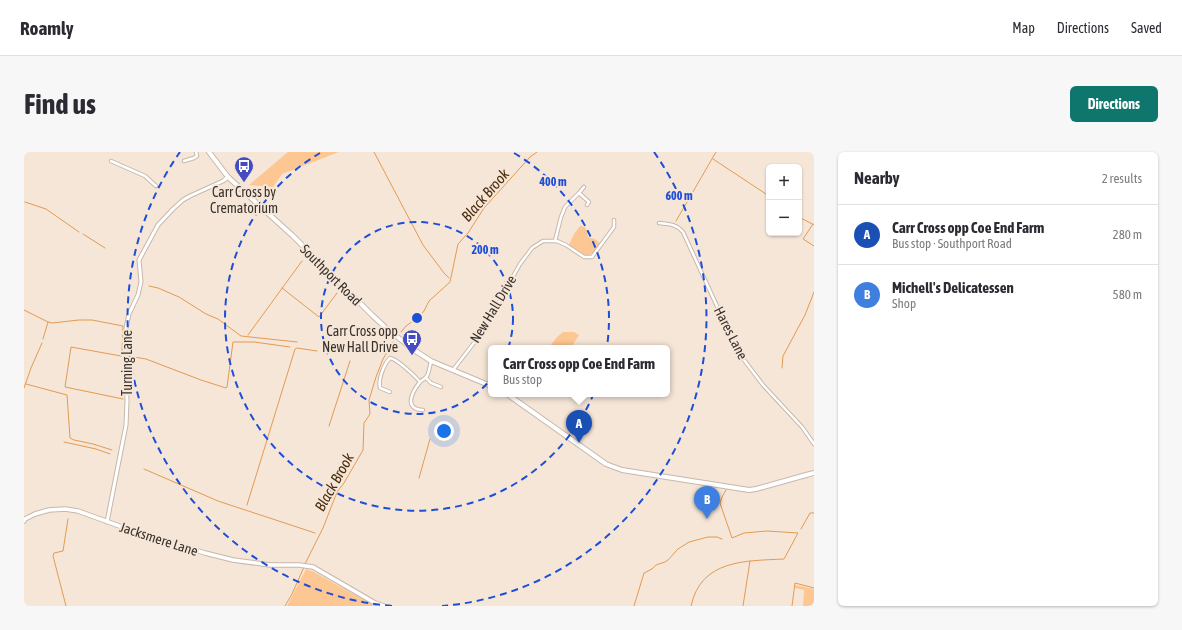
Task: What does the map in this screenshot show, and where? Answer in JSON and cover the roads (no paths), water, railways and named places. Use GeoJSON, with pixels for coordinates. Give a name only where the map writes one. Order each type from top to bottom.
{"type":"FeatureCollection","features":[{"type":"Feature","properties":{"kind":"highway","name":"Southport Road"},"geometry":{"type":"LineString","coordinates":[[209,152],[228,177],[293,236],[372,316],[414,350],[432,361],[488,385]]}},
{"type":"Feature","properties":{"kind":"highway"},"geometry":{"type":"LineString","coordinates":[[511,397],[606,464],[622,470],[743,490],[756,489],[814,472]]}},
{"type":"Feature","properties":{"kind":"main road","name":"Jacksmere Lane"},"geometry":{"type":"LineString","coordinates":[[24,521],[35,514],[48,510],[65,509],[78,511],[107,522],[205,553],[270,565],[299,565],[313,567],[375,603],[384,606]]}},
{"type":"Feature","properties":{"kind":"street"},"geometry":{"type":"LineString","coordinates":[[184,161],[189,162],[197,156],[196,152]]}},
{"type":"Feature","properties":{"kind":"street"},"geometry":{"type":"LineString","coordinates":[[111,161],[145,176],[156,186]]}},
{"type":"Feature","properties":{"kind":"street","name":"Turning Lane"},"geometry":{"type":"LineString","coordinates":[[107,522],[126,425],[127,401],[124,350],[129,314],[138,295],[141,282],[139,260],[158,225],[169,213],[183,200],[219,184],[228,177]]}},
{"type":"Feature","properties":{"kind":"street"},"geometry":{"type":"LineString","coordinates":[[584,187],[565,207],[555,241],[566,245],[584,257],[592,257],[614,227],[614,220]]}},
{"type":"Feature","properties":{"kind":"street"},"geometry":{"type":"LineString","coordinates":[[579,193],[589,202],[587,205]]}},
{"type":"Feature","properties":{"kind":"street","name":"Hares Lane"},"geometry":{"type":"LineString","coordinates":[[659,223],[674,224],[683,232],[738,352],[763,385],[802,426],[814,444]]}},
{"type":"Feature","properties":{"kind":"street","name":"New Hall Drive"},"geometry":{"type":"LineString","coordinates":[[453,370],[480,335],[520,264],[532,248],[543,241],[557,242]]}},
{"type":"Feature","properties":{"kind":"street"},"geometry":{"type":"LineString","coordinates":[[390,392],[380,388],[379,384],[388,359],[390,358],[394,358],[420,382]]}},
{"type":"Feature","properties":{"kind":"street"},"geometry":{"type":"LineString","coordinates":[[423,410],[419,410],[413,406],[410,402],[410,398],[420,382],[426,378],[432,361]]}},
{"type":"Feature","properties":{"kind":"street"},"geometry":{"type":"LineString","coordinates":[[426,378],[431,383],[441,387]]}},
{"type":"Feature","properties":{"kind":"waterway"},"geometry":{"type":"LineString","coordinates":[[374,152],[423,245],[449,278]]}},
{"type":"Feature","properties":{"kind":"waterway","name":"Black Brook"},"geometry":{"type":"LineString","coordinates":[[401,332],[406,326],[420,316],[429,301],[450,282],[458,244],[468,233],[484,208],[530,157],[537,152]]}},
{"type":"Feature","properties":{"kind":"waterway"},"geometry":{"type":"LineString","coordinates":[[676,221],[716,152]]}},
{"type":"Feature","properties":{"kind":"waterway"},"geometry":{"type":"LineString","coordinates":[[713,159],[766,194]]}},
{"type":"Feature","properties":{"kind":"waterway"},"geometry":{"type":"LineString","coordinates":[[25,202],[46,209],[79,232]]}},
{"type":"Feature","properties":{"kind":"waterway"},"geometry":{"type":"LineString","coordinates":[[802,219],[814,225]]}},
{"type":"Feature","properties":{"kind":"waterway"},"geometry":{"type":"LineString","coordinates":[[813,224],[803,239],[814,246]]}},
{"type":"Feature","properties":{"kind":"waterway"},"geometry":{"type":"LineString","coordinates":[[83,234],[105,248]]}},
{"type":"Feature","properties":{"kind":"waterway"},"geometry":{"type":"LineString","coordinates":[[248,335],[302,261]]}},
{"type":"Feature","properties":{"kind":"waterway"},"geometry":{"type":"LineString","coordinates":[[149,286],[158,288],[179,297],[206,314],[218,319],[241,336],[297,342]]}},
{"type":"Feature","properties":{"kind":"waterway"},"geometry":{"type":"LineString","coordinates":[[282,288],[319,317],[337,293]]}},
{"type":"Feature","properties":{"kind":"waterway"},"geometry":{"type":"LineString","coordinates":[[782,368],[783,356],[805,315],[814,292]]}},
{"type":"Feature","properties":{"kind":"waterway"},"geometry":{"type":"LineString","coordinates":[[24,310],[52,323],[92,320],[123,326],[122,352]]}},
{"type":"Feature","properties":{"kind":"waterway"},"geometry":{"type":"LineString","coordinates":[[43,339],[48,322]]}},
{"type":"Feature","properties":{"kind":"waterway"},"geometry":{"type":"LineString","coordinates":[[128,356],[146,359],[226,388],[233,342],[254,342],[290,347]]}},
{"type":"Feature","properties":{"kind":"waterway","name":"Black Brook"},"geometry":{"type":"LineString","coordinates":[[305,564],[323,528],[337,492],[344,483],[363,450],[364,423],[370,414],[369,400],[383,359],[393,342]]}},
{"type":"Feature","properties":{"kind":"waterway"},"geometry":{"type":"LineString","coordinates":[[24,388],[42,343]]}},
{"type":"Feature","properties":{"kind":"waterway"},"geometry":{"type":"LineString","coordinates":[[121,356],[71,347],[65,387],[123,399]]}},
{"type":"Feature","properties":{"kind":"waterway"},"geometry":{"type":"LineString","coordinates":[[247,505],[295,349],[317,351]]}},
{"type":"Feature","properties":{"kind":"waterway"},"geometry":{"type":"LineString","coordinates":[[329,426],[350,361]]}},
{"type":"Feature","properties":{"kind":"waterway"},"geometry":{"type":"LineString","coordinates":[[26,384],[67,395],[70,438],[112,450]]}},
{"type":"Feature","properties":{"kind":"waterway"},"geometry":{"type":"LineString","coordinates":[[419,478],[430,439]]}},
{"type":"Feature","properties":{"kind":"waterway"},"geometry":{"type":"LineString","coordinates":[[64,442],[96,449],[110,454]]}},
{"type":"Feature","properties":{"kind":"waterway"},"geometry":{"type":"LineString","coordinates":[[144,469],[218,501],[315,533]]}},
{"type":"Feature","properties":{"kind":"waterway"},"geometry":{"type":"LineString","coordinates":[[691,606],[696,591],[704,579],[715,571],[741,562],[784,559],[798,533],[767,531],[744,533],[732,538],[720,503],[726,490]]}},
{"type":"Feature","properties":{"kind":"waterway"},"geometry":{"type":"LineString","coordinates":[[801,529],[810,513],[814,513]]}},
{"type":"Feature","properties":{"kind":"waterway"},"geometry":{"type":"LineString","coordinates":[[66,606],[53,556],[54,553],[63,551],[68,519]]}},
{"type":"Feature","properties":{"kind":"waterway"},"geometry":{"type":"LineString","coordinates":[[634,606],[644,573],[656,565],[668,560],[678,549],[689,542],[708,537],[717,537],[722,539]]}},
{"type":"Feature","properties":{"kind":"waterway"},"geometry":{"type":"LineString","coordinates":[[743,606],[750,561]]}},
{"type":"Feature","properties":{"kind":"waterway","name":"Black Brook"},"geometry":{"type":"LineString","coordinates":[[285,606],[304,567]]}},
{"type":"Feature","properties":{"kind":"waterway"},"geometry":{"type":"LineString","coordinates":[[792,606],[795,583],[814,588]]}},
{"type":"Feature","properties":{"kind":"place","name":"Carr Cross by Crematorium"},"geometry":{"type":"Point","coordinates":[244,183]}},
{"type":"Feature","properties":{"kind":"place","name":"Carr Cross opp New Hall Drive"},"geometry":{"type":"Point","coordinates":[412,356]}},
{"type":"Feature","properties":{"kind":"place","name":"Carr Cross opp Coe End Farm"},"geometry":{"type":"Point","coordinates":[579,443]}},
{"type":"Feature","properties":{"kind":"place","name":"Michell's Delicatessen"},"geometry":{"type":"Point","coordinates":[707,519]}}]}
